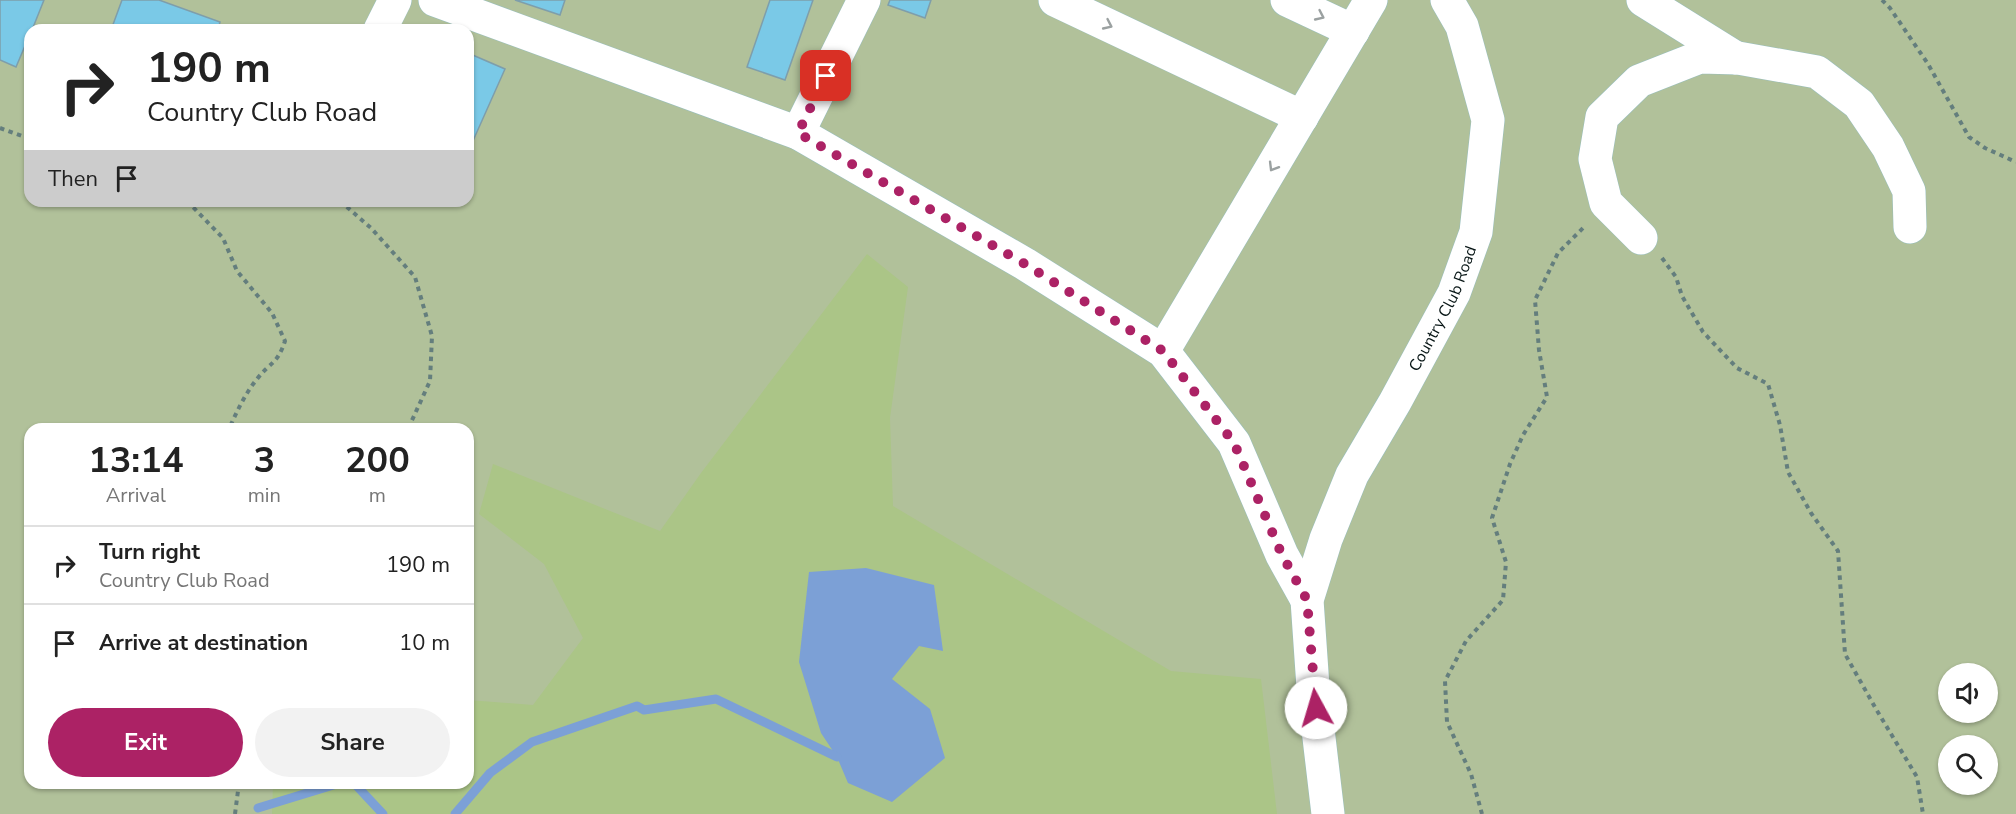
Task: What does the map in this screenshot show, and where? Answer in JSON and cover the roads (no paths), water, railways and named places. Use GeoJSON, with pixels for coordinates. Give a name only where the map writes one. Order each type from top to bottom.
{"type":"FeatureCollection","features":[{"type":"Feature","properties":{"kind":"street"},"geometry":{"type":"LineString","coordinates":[[383,24],[395,0]]}},
{"type":"Feature","properties":{"kind":"street","name":"Country Club Road"},"geometry":{"type":"LineString","coordinates":[[435,0],[798,133],[1025,264],[1163,351],[1234,443],[1282,555],[1307,600]]}},
{"type":"Feature","properties":{"kind":"street"},"geometry":{"type":"LineString","coordinates":[[798,133],[864,0]]}},
{"type":"Feature","properties":{"kind":"street"},"geometry":{"type":"LineString","coordinates":[[1055,0],[1302,117]]}},
{"type":"Feature","properties":{"kind":"street"},"geometry":{"type":"LineString","coordinates":[[1287,0],[1353,31]]}},
{"type":"Feature","properties":{"kind":"street"},"geometry":{"type":"LineString","coordinates":[[1163,351],[1371,0]]}},
{"type":"Feature","properties":{"kind":"street","name":"Country Club Road"},"geometry":{"type":"LineString","coordinates":[[1328,814],[1313,687],[1307,600],[1326,539],[1352,475],[1395,402],[1454,293],[1476,232],[1488,120],[1462,26],[1447,0]]}},
{"type":"Feature","properties":{"kind":"street"},"geometry":{"type":"LineString","coordinates":[[1643,0],[1738,58]]}},
{"type":"Feature","properties":{"kind":"street"},"geometry":{"type":"LineString","coordinates":[[1641,238],[1606,202],[1595,159],[1602,117],[1639,81],[1700,57],[1738,58],[1817,72],[1859,104],[1888,147],[1910,191],[1910,227]]}},
{"type":"Feature","properties":{"kind":"water"},"geometry":{"type":"Polygon","coordinates":[[[866,568],[934,585],[943,651],[919,646],[892,679],[930,709],[945,758],[892,802],[848,783],[837,757],[821,733],[799,662],[809,572],[866,568]]]}},
{"type":"Feature","properties":{"kind":"waterway"},"geometry":{"type":"LineString","coordinates":[[455,814],[490,773],[532,742],[637,706],[644,710],[716,699],[837,757]]}},
{"type":"Feature","properties":{"kind":"waterway"},"geometry":{"type":"LineString","coordinates":[[258,808],[320,789]]}},
{"type":"Feature","properties":{"kind":"waterway"},"geometry":{"type":"LineString","coordinates":[[360,789],[383,814]]}}]}
